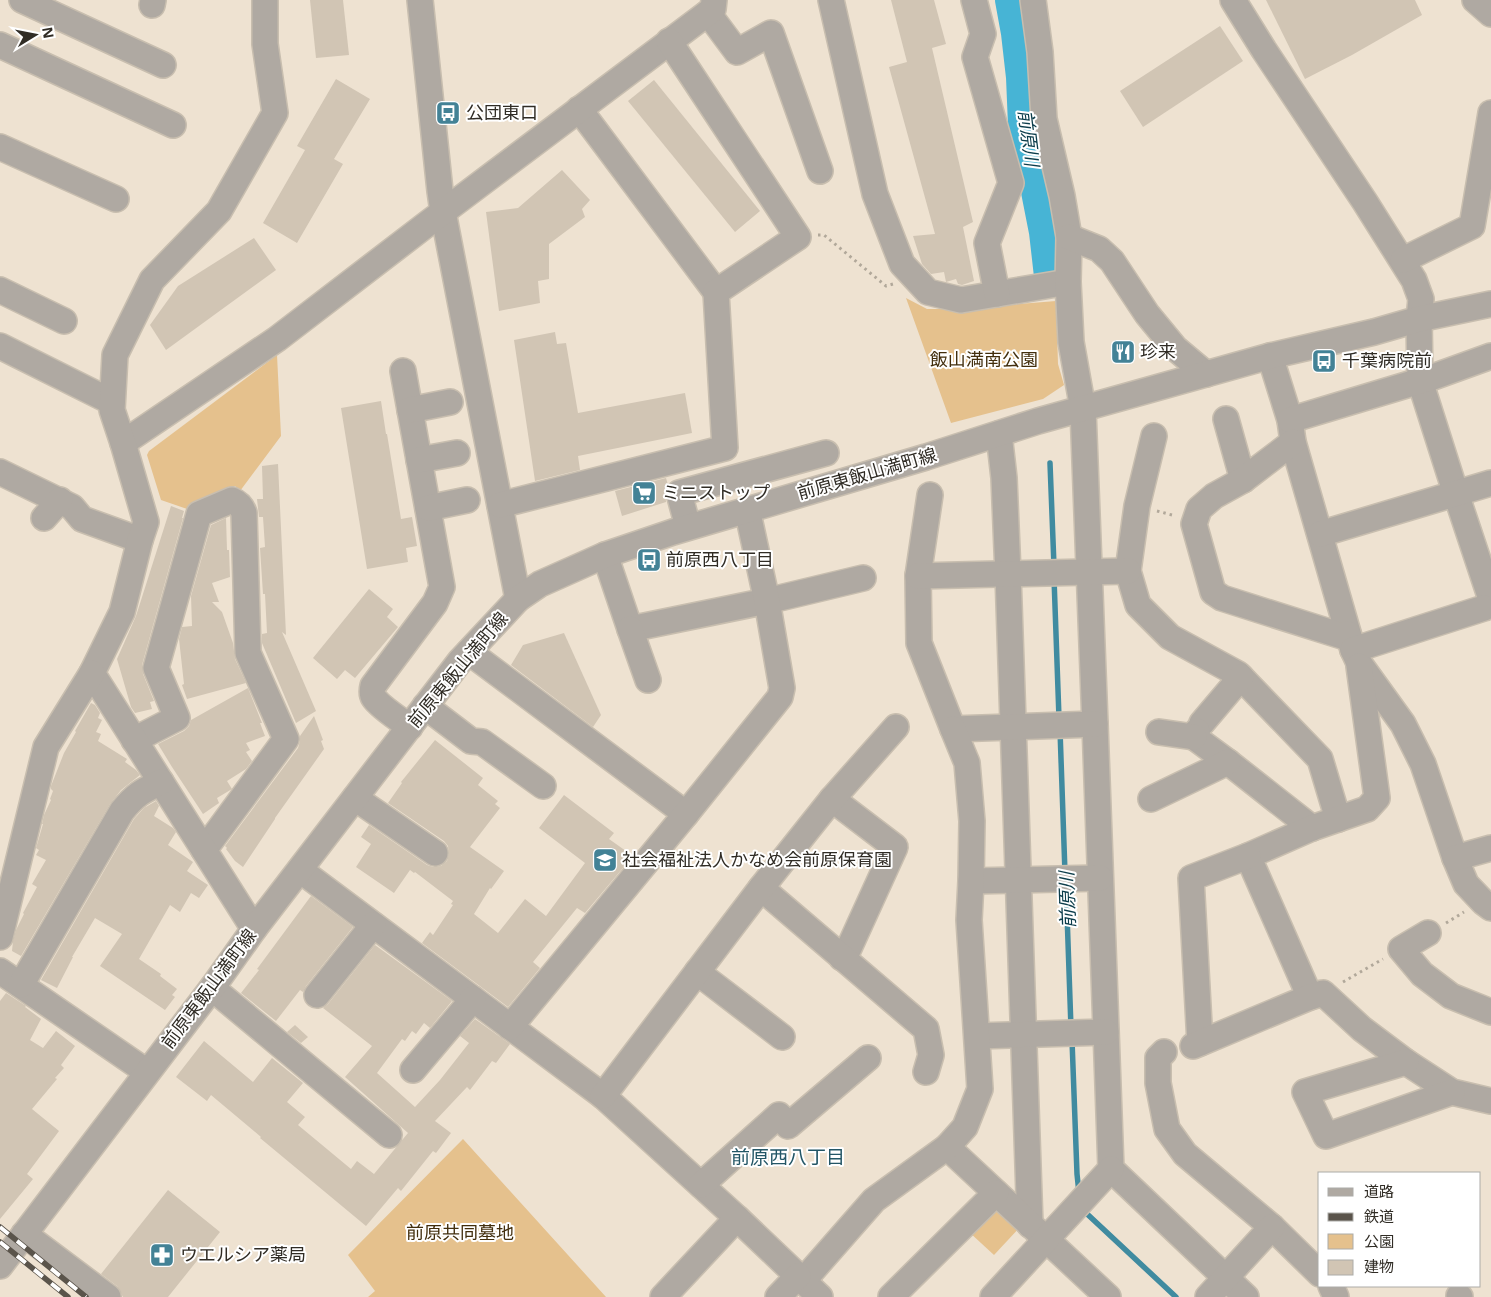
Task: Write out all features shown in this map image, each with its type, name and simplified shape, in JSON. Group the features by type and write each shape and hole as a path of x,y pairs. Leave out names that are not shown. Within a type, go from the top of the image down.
{"street":[{"path":"23,0 163,65"},
{"path":"0,937 9,858 46,747 92,672 122,612 146,522 112,410 115,355 152,280 219,211 275,113 265,44 265,0"},
{"path":"420,0 440,191 518,599"},
{"path":"831,0 875,194 902,264 928,292 961,300 1068,282"},
{"path":"974,0 983,34 975,57 1011,183 987,243 997,294"},
{"path":"1033,0 1040,52 1044,119 1062,196 1069,237 1068,282 1071,342 1082,409 1110,1169 1246,1297"},
{"path":"1233,0 1403,260 1414,280 1421,299 1419,319 1420,352 1427,379 1472,489 1491,557"},
{"path":"123,443 277,340 669,41 711,6 737,52 771,33 820,171"},
{"path":"669,41 798,237 716,292"},
{"path":"0,45 173,125"},
{"path":"500,505 725,448 716,292 579,109"},
{"path":"1472,226 1491,113"},
{"path":"0,147 116,200"},
{"path":"1403,260 1472,226 1491,210"},
{"path":"1069,237 1099,249 1112,261 1152,321 1175,348 1206,374"},
{"path":"0,290 64,321"},
{"name":"前原東飯山満町線","path":"0,1266 425,706 469,652 518,599 540,584 604,555 688,527 1082,409 1270,356 1374,332 1419,319 1491,304"},
{"path":"0,346 112,402"},
{"path":"1270,356 1353,649 1377,798 1367,810 1312,828 1191,878 1196,1044 1316,995"},
{"path":"1487,905 1466,884 1455,858 1423,764 1403,724 1353,649 1342,636 1222,598 1213,592 1194,524 1199,509 1214,496 1243,480 1291,431 1491,356"},
{"path":"403,371 442,587 435,603 372,686 372,692 374,699 410,727"},
{"path":"410,410 450,402"},
{"path":"1226,419 1243,480"},
{"path":"999,434 1004,478 1008,574 1024,1035 1038,1232"},
{"path":"1154,436 1137,506 1128,571 1138,605 1170,637 1238,674 1320,759 1338,819"},
{"path":"419,460 457,453"},
{"path":"688,527 679,493 826,453"},
{"path":"0,472 52,509 72,506 82,519 140,540"},
{"path":"1320,534 1472,489"},
{"path":"1353,649 1489,608 1472,489"},
{"path":"778,1297 807,1285 874,1200 947,1147 965,1127 980,1089 969,920 972,821 967,763 919,643 918,576 930,495"},
{"path":"134,740 177,718 156,668 199,514 232,500 237,502 242,507 244,513 248,653 286,738 204,850"},
{"path":"428,508 467,500"},
{"path":"510,1027 780,697 782,688 767,601 747,509"},
{"path":"604,555 648,680"},
{"path":"918,576 1128,571"},
{"path":"630,630 767,601 862,578"},
{"path":"469,652 686,814"},
{"path":"92,672 254,929"},
{"path":"1159,732 1198,730 1241,677"},
{"path":"425,706 471,741 482,742 543,786"},
{"path":"953,729 1095,724"},
{"path":"603,1096 760,888 832,799 896,727"},
{"path":"1198,730 1228,762 1312,828"},
{"path":"1151,800 1228,762"},
{"path":"21,985 122,811 133,798 161,782"},
{"path":"355,798 435,853"},
{"path":"832,799 896,847 849,948 842,958"},
{"path":"1455,858 1491,848"},
{"path":"1248,856 1316,995 1406,1062 1452,1092 1491,1101"},
{"path":"300,870 603,1096 738,1218 807,1285"},
{"path":"971,880 1100,878"},
{"path":"760,888 926,1030 931,1055 926,1072"},
{"path":"317,995 373,925"},
{"path":"1428,933 1401,949 1422,974 1451,996 1491,1012"},
{"path":"0,971 147,1072"},
{"path":"697,972 782,1037"},
{"path":"212,988 389,1135"},
{"path":"414,1070 473,999"},
{"path":"977,1036 1106,1032"},
{"path":"1164,1052 1158,1058 1158,1083 1166,1129 1185,1154 1272,1227 1318,1272"},
{"path":"701,1185 779,1115 788,1126 868,1058"},
{"path":"1406,1062 1305,1092 1326,1136 1452,1092"},
{"path":"947,1147 1108,1297"},
{"path":"993,1297 1038,1232 1110,1169"},
{"path":"891,1297 996,1193"},
{"path":"663,1297 738,1218"},
{"path":"1208,1297 1272,1227"},
{"path":"24,1234 108,1297"}],"path":[{"path":"824,235 886,286"},
{"path":"1137,506 1172,515 1178,526 1196,532"},
{"path":"1428,933 1487,905"},
{"path":"1316,995 1401,949"}],"green space":[{"name":"飯山満南公園","path":"906,298 927,309 960,309 1056,301 1058,364 1064,385 1043,399 951,423"},
{"path":"277,355 281,436 240,491 235,486 190,510 161,500 147,455 149,451"},
{"name":"前原共同墓地","path":"463,1139 606,1297 368,1297 375,1291 348,1255"},
{"path":"1004,1210 1020,1227 994,1255 969,1232 990,1212"}],"building":[{"path":"310,0 343,0 349,55 316,58"},
{"path":"891,0 934,0 946,44 932,48 973,222 963,227 974,281 962,285 958,284 956,279 946,282 944,272 931,274 922,264 913,236 935,234 889,67 907,62"},
{"path":"1266,0 1415,0 1422,15 1305,79"},
{"path":"1220,26 1243,61 1143,127 1120,91"},
{"path":"336,79 370,99 334,159 343,164 297,243 263,223 305,150 297,146"},
{"path":"654,80 760,211 735,232 628,101"},
{"path":"562,170 590,200 582,209 585,217 549,244 549,279 538,281 540,303 499,311 486,212 518,208"},
{"path":"254,238 276,270 166,350 150,325 178,286"},
{"path":"555,332 557,344 566,343 578,413 685,393 692,433 578,456 580,470 535,481 514,340"},
{"path":"381,401 401,519 412,517 417,546 406,548 408,562 367,569 341,408"},
{"path":"278,464 286,635 282,632 316,711 296,723 262,643 262,634 267,633 260,548 265,547 263,517 259,517 257,499 263,499 262,466"},
{"path":"666,478 668,485 665,490 666,502 622,516 615,491"},
{"path":"171,506 184,511 183,518 142,665 143,674 154,701 150,702 152,709 135,713 131,707 117,659 136,616"},
{"path":"226,518 230,577 212,583 219,602 212,602 222,612 233,643 235,659 246,683 187,699 182,685 184,684 179,639 182,627 192,626 191,596 211,525"},
{"path":"369,589 393,609 387,617 398,627 355,678 345,670 337,679 313,658"},
{"path":"564,633 601,715 593,727 511,665 523,645"},
{"path":"248,688 262,723 260,723 265,736 246,743 250,750 246,752 252,761 246,769 227,781 232,789 217,798 219,803 203,814 158,744 184,731 189,726 191,720"},
{"path":"91,703 95,705 100,713 98,718 102,720 96,732 101,734 98,741 127,759 125,762 140,775 121,790 110,804 21,956 12,951 13,941 23,913 37,887 32,884 46,860 36,855 39,850 36,848 44,815 51,800 53,791 51,786 64,753"},
{"path":"314,716 323,740 321,741 324,749 243,867 235,861 225,846 298,748 300,736"},
{"path":"435,740 483,778 478,785 498,801 495,804 500,808 470,847 504,871 490,888 474,914 498,933 525,899 546,916 585,863 539,828 564,795 614,833 609,839 633,856 585,913 577,908 533,962 540,968 508,1007 422,943 430,932 433,935 453,905 451,904 453,901 410,870 394,893 356,867 371,844 361,837 369,825 427,865 433,867 441,866 447,861 449,854 448,846 444,841 388,803 401,782"},
{"path":"156,801 159,806 154,816 176,832 168,845 193,862 187,871 208,885 199,898 191,893 180,912 170,905 139,959 161,974 160,976 177,989 172,995 175,997 165,1010 100,966 122,934 95,918 72,957 57,988 41,980 134,819 144,808"},
{"path":"311,896 353,927 303,992 300,990 276,1021 241,993"},
{"path":"375,945 452,1001 430,1028 424,1023 416,1034 412,1031 405,1041 402,1039 377,1073 415,1107 440,1080 469,1043 460,1036 475,1019 510,1044 496,1063 492,1061 470,1090 467,1087 435,1121 451,1133 436,1153 433,1151 401,1191 398,1188 366,1226 211,1095 207,1101 176,1077 204,1041 253,1082 272,1058 303,1083 287,1102 305,1117 298,1125 351,1169 357,1161 374,1174 408,1133 345,1077 372,1046 323,1008"},
{"path":"6,993 41,1019 30,1040 43,1048 56,1031 75,1046 61,1065 64,1068 55,1078 57,1079 32,1109 59,1131 27,1174 33,1179 0,1219 0,1001"},
{"path":"295,1025 308,1037 301,1043 287,1032"},
{"path":"168,1190 220,1232 168,1297 123,1297 117,1286 101,1274"}],"waterway":[{"name":"前原川","path":"1012,0 1023,77 1025,125 1046,232 1051,276"},
{"name":"前原川","path":"1050,463 1054,566"},
{"name":"前原川","path":"1054,578 1059,718"},
{"name":"前原川","path":"1060,730 1065,873"},
{"name":"前原川","path":"1066,885 1071,1028"},
{"name":"前原川","path":"1072,1040 1079,1193"},
{"name":"前原川","path":"1084,1209 1176,1297"}],"railway":[{"path":"0,1227 86,1297"},
{"path":"0,1242 68,1297"}],"place":[{"name":"公団東口","path":"448,113"},
{"name":"珍来","path":"1123,352"},
{"name":"千葉病院前","path":"1324,361"},
{"name":"ミニストップ","path":"644,493"},
{"name":"前原西八丁目","path":"649,560"},
{"name":"社会福祉法人かなめ会前原保育園","path":"605,860"},
{"name":"ウエルシア薬局","path":"162,1255"}],"district":[{"name":"前原西八丁目","path":"788,1157"}]}
